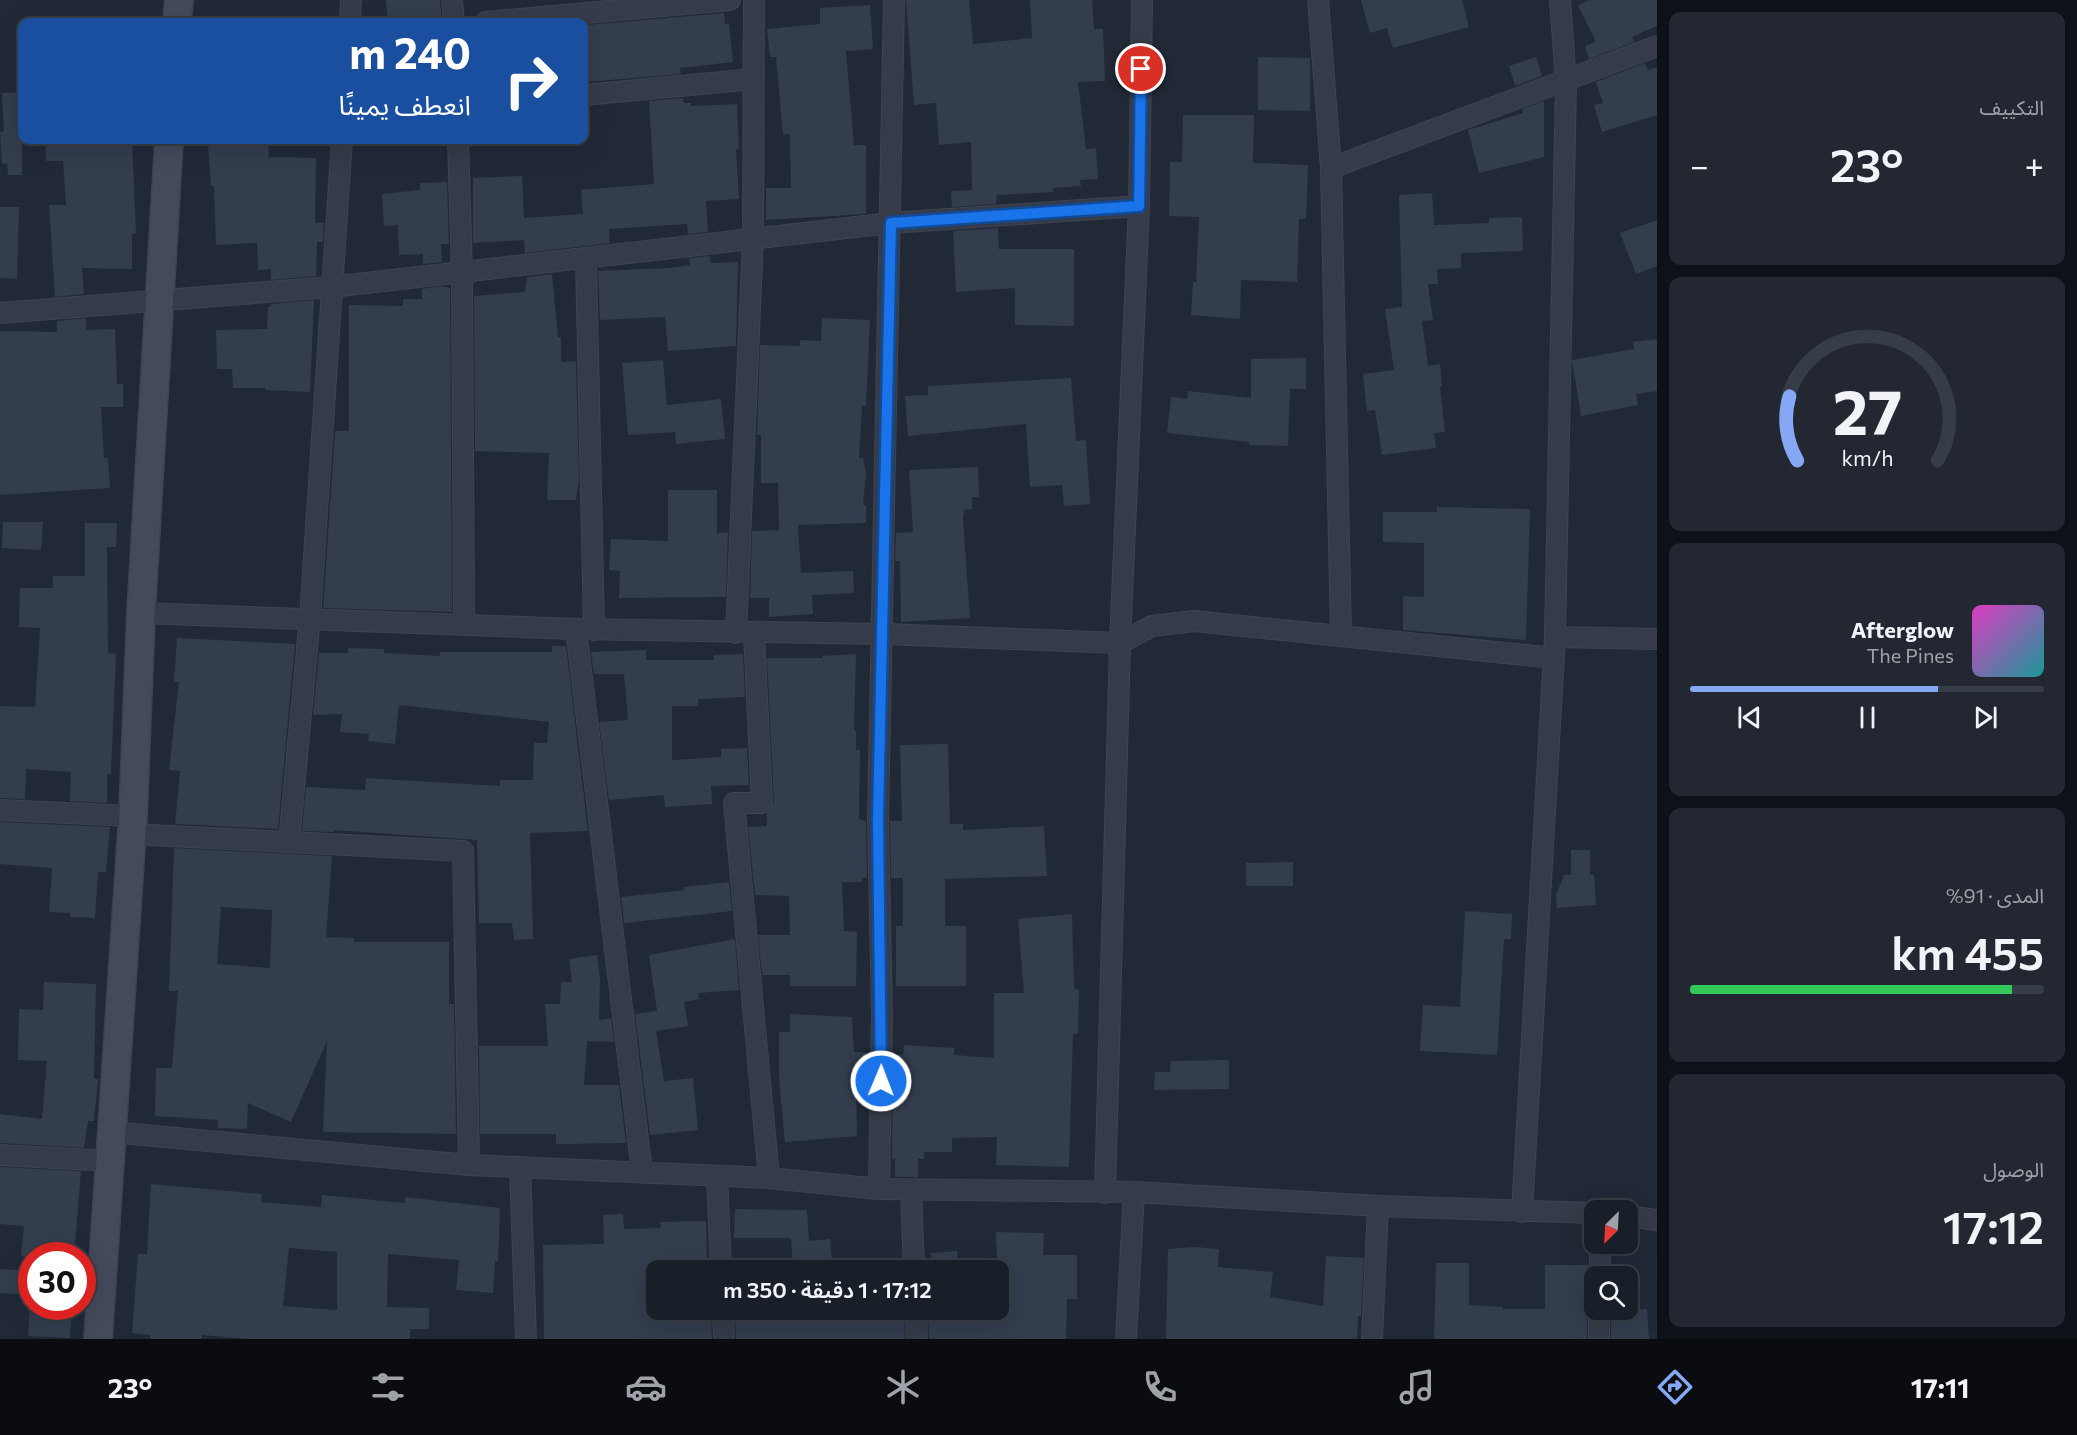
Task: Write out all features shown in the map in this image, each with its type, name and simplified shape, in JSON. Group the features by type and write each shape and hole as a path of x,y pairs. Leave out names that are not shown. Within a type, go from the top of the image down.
{"street":[{"path":"177,18 178,0"},
{"path":"350,18 351,0"},
{"path":"452,0 454,18"},
{"path":"504,18 546,9 730,0"},
{"path":"754,0 753,239 745,633 762,803 734,803 769,1178"},
{"path":"879,1189 882,1016 878,819 894,0"},
{"path":"1105,1193 1120,643 1139,206 1142,0"},
{"path":"1318,0 1331,168 1341,636"},
{"path":"1522,1212 1555,637 1566,82 1560,0"},
{"path":"1331,168 1566,82 1657,46"},
{"path":"588,95 754,79"},
{"path":"98,1339 132,825 141,613 169,144"},
{"path":"289,842 310,617 342,144"},
{"path":"458,144 462,274 465,624"},
{"path":"0,313 158,303 462,274 891,223 1139,206"},
{"path":"586,260 585,630 642,1172"},
{"path":"141,613 310,617 585,630 883,634 1120,643 1152,626 1194,621 1554,658"},
{"path":"1555,637 1657,639"},
{"path":"0,810 289,842 463,851 469,1165"},
{"path":"111,1132 469,1165 769,1178 879,1189 1134,1192 1378,1206 1584,1213"},
{"path":"0,1155 110,1161"},
{"path":"520,1167 526,1339"},
{"path":"717,1177 721,1260"},
{"path":"911,1190 914,1260"},
{"path":"1126,1339 1134,1192"},
{"path":"1372,1339 1378,1206"},
{"path":"1638,1217 1657,1220"},
{"path":"723,1320 724,1339"},
{"path":"916,1320 917,1339"},
{"path":"1599,1320 1599,1339"}],"building":[{"path":"386,0 440,0 442,18 388,18"},
{"path":"906,0 969,0 973,44 1032,38 1030,0 1092,0 1094,29 1103,29 1105,81 1078,82 1086,149 1096,148 1098,179 1080,180 1081,186 1053,188 1053,192 997,195 996,204 952,207 951,191 972,190 971,142 939,145 936,103 914,105"},
{"path":"1361,0 1462,0 1469,27 1393,48 1387,28 1370,33"},
{"path":"1589,0 1657,0 1657,26 1632,37 1634,42 1589,59 1585,46 1596,42 1578,6"},
{"path":"870,5 873,49 846,51 854,145 866,145 866,214 766,220 766,188 791,188 790,134 783,135 776,57 770,57 767,29 820,24 820,8"},
{"path":"724,13 725,24 729,23 733,62 680,68 681,74 588,82 588,25"},
{"path":"1258,57 1310,58 1310,111 1258,110"},
{"path":"1536,57 1542,76 1515,86 1509,66"},
{"path":"1645,63 1648,70 1657,67 1657,115 1602,132 1594,105 1603,103 1596,82"},
{"path":"18,92 18,144 22,144 22,175 8,175 7,163 2,164 0,132 4,131 2,93"},
{"path":"683,98 684,103 691,103 691,106 737,104 739,149 736,149 739,199 706,201 708,232 688,234 687,224 609,229 610,243 525,253 524,240 473,243 473,178 522,176 524,218 583,214 581,190 654,184 649,101"},
{"path":"1544,101 1544,157 1479,173 1468,130 1523,113 1522,109"},
{"path":"1183,115 1254,115 1253,163 1308,165 1306,219 1299,219 1297,282 1241,280 1240,319 1191,315 1193,282 1196,282 1199,217 1169,216 1170,162 1182,162"},
{"path":"45,144 132,144 136,233 132,234 132,269 82,268 84,294 55,297 49,205 66,205 63,161 46,161"},
{"path":"268,144 269,157 316,158 315,223 324,223 323,242 317,242 316,276 271,280 271,269 258,270 257,243 216,245 214,186 211,186 208,145"},
{"path":"447,182 449,244 441,244 442,262 423,264 423,254 399,255 398,225 384,226 382,194 420,190 420,183"},
{"path":"1432,193 1434,225 1489,223 1489,218 1522,217 1523,251 1461,253 1461,268 1437,269 1438,284 1428,284 1433,320 1422,321 1428,366 1440,364 1445,432 1434,433 1436,448 1382,455 1375,410 1367,411 1363,374 1394,370 1385,309 1402,307 1399,195"},
{"path":"0,207 19,207 17,279 0,278"},
{"path":"1657,220 1657,266 1636,274 1620,233"},
{"path":"998,228 999,249 1074,249 1074,326 1015,325 1015,288 956,292 953,231"},
{"path":"710,256 711,263 738,262 736,346 668,351 665,317 600,320 598,271 668,268 690,265 689,258"},
{"path":"552,274 558,337 561,337 561,362 576,361 579,479 576,500 547,500 549,453 475,451 474,296 525,292 527,277"},
{"path":"442,286 450,288 452,612 323,608 335,431 349,431 349,305 403,306 403,299 422,299 422,289"},
{"path":"314,300 310,392 233,388 232,369 217,369 216,330 267,329 268,307 271,307 271,304"},
{"path":"86,318 86,330 115,329 117,384 123,384 123,407 101,407 104,458 108,458 110,488 0,495 0,331 57,332 57,321"},
{"path":"822,318 870,320 866,406 862,406 859,458 863,458 866,473 863,505 866,505 866,523 798,525 801,573 853,571 854,593 812,595 813,614 769,617 769,598 750,598 752,531 779,530 778,483 761,483 761,435 757,435 760,345 800,346 800,340 821,341"},
{"path":"1657,339 1657,391 1636,394 1638,405 1581,416 1572,360 1634,349 1633,342"},
{"path":"1306,358 1306,389 1290,389 1288,446 1249,445 1249,442 1167,433 1171,397 1187,399 1188,391 1251,398 1251,359"},
{"path":"663,360 667,405 721,399 725,439 676,444 675,432 628,435 622,363"},
{"path":"1071,378 1076,441 1086,440 1090,504 1064,506 1062,485 1030,487 1026,424 908,436 905,396 928,395 928,386"},
{"path":"978,467 979,497 972,497 972,509 964,510 963,519 970,618 901,622 900,561 895,561 896,533 913,532 909,470"},
{"path":"668,490 717,490 717,533 728,532 726,597 619,598 620,571 609,570 611,539 668,541"},
{"path":"1437,507 1530,509 1526,640 1403,630 1403,596 1424,597 1424,543 1383,542 1383,512 1437,512"},
{"path":"3,522 43,522 41,550 2,548"},
{"path":"85,523 117,523 116,547 107,547 108,653 116,654 111,774 107,774 107,803 70,801 71,772 26,769 25,799 0,798 0,706 35,707 40,628 19,627 20,588 53,588 53,576 85,576"},
{"path":"177,638 295,644 278,829 175,824 180,771 169,770 179,682 174,682"},
{"path":"552,646 566,646 588,831 530,833 533,939 514,940 512,923 479,923 477,840 334,830 334,832 302,831 306,787 365,790 366,778 500,786 500,780 533,780 534,743 547,743 549,722 399,705 395,744 368,741 369,734 340,732 342,714 313,715 319,653 348,653 348,648 384,649 384,653 440,656 440,652 552,652"},
{"path":"646,650 646,660 714,660 714,655 743,654 745,697 698,699 698,706 672,706 672,760 721,757 721,749 747,748 749,785 711,786 712,804 665,807 664,795 609,800 599,722 628,720 624,674 594,674 591,652"},
{"path":"856,654 854,731 856,731 856,750 860,750 859,819 866,821 867,878 862,878 862,882 842,882 844,931 857,932 856,986 790,986 790,975 762,975 758,935 790,935 789,896 755,895 748,827 767,826 767,814 774,803 767,658 823,658 823,656"},
{"path":"948,744 950,824 963,824 963,830 1044,826 1047,876 945,879 945,926 966,926 966,986 896,986 896,926 903,926 903,878 891,878 890,821 902,821 900,745"},
{"path":"0,822 110,827 106,872 98,872 95,918 70,917 70,913 49,912 52,868 0,864"},
{"path":"174,848 332,856 326,937 354,938 354,942 449,942 449,1004 454,1004 456,1134 323,1132 327,1041 291,1122 248,1103 247,1129 218,1128 218,1120 155,1116 156,1068 172,1068 178,991 169,991","holes":["221,907 272,910 270,968 217,964"]},
{"path":"1571,850 1590,850 1590,875 1594,875 1596,905 1557,908 1556,895 1564,875 1571,875"},
{"path":"1293,862 1293,886 1246,886 1246,863"},
{"path":"729,882 732,911 624,923 621,897 685,890 684,887"},
{"path":"1465,911 1512,914 1511,939 1504,939 1497,1055 1420,1051 1423,1005 1460,1007"},
{"path":"1072,914 1074,989 1079,990 1078,1034 1073,1034 1069,1167 996,1165 997,1137 952,1138 952,1152 924,1152 924,1159 918,1159 918,1177 895,1177 895,1159 892,1159 893,1054 903,1055 904,1045 954,1048 954,1055 994,1058 994,993 1024,993 1018,919"},
{"path":"735,939 739,990 698,993 700,999 684,1002 688,1026 656,1031 664,1081 693,1078 698,1130 650,1135 635,1014 657,1011 649,955"},
{"path":"597,955 600,979 599,1020 611,1018 614,1042 587,1041 584,1085 619,1085 626,1143 556,1144 556,1134 480,1134 479,1046 548,1046 545,1004 560,1004 561,982 572,982 569,959"},
{"path":"44,982 96,984 94,1079 98,1079 94,1121 88,1121 84,1148 0,1143 0,1114 42,1119 47,1061 18,1060 19,1009 43,1010"},
{"path":"790,1014 852,1017 854,1052 869,1053 869,1087 856,1087 857,1136 785,1142 779,1078 779,1032 790,1032"},
{"path":"1229,1060 1229,1089 1154,1090 1155,1072 1170,1072 1171,1061"},
{"path":"0,1167 81,1171 75,1242 22,1242 24,1226 0,1224"},
{"path":"151,1184 262,1194 261,1202 321,1207 322,1195 405,1203 405,1197 500,1208 498,1261 495,1261 493,1293 456,1290 459,1260 388,1254 387,1307 429,1308 429,1329 410,1329 410,1339 248,1339 202,1335 202,1339 150,1339 150,1335 132,1333 138,1254 147,1254","holes":["289,1248 337,1252 337,1310 283,1306"]},
{"path":"735,1209 807,1210 809,1241 830,1239 832,1260 792,1260 791,1238 734,1238"},
{"path":"623,1214 624,1229 661,1228 660,1222 706,1221 707,1260 646,1260 646,1320 711,1320 712,1339 544,1339 543,1245 604,1244 603,1215"},
{"path":"996,1232 1044,1233 1043,1255 1077,1255 1077,1299 1067,1299 1066,1339 929,1339 928,1320 1009,1320 1009,1260 997,1260"},
{"path":"1195,1247 1219,1249 1218,1267 1273,1272 1270,1297 1323,1306 1326,1256 1364,1258 1361,1316 1358,1316 1357,1339 1166,1339 1168,1249"},
{"path":"957,1251 957,1260 931,1260 931,1253"},
{"path":"1436,1263 1469,1263 1469,1305 1503,1307 1503,1309 1545,1309 1545,1265 1588,1265 1584,1266 1584,1320 1587,1320 1587,1339 1434,1339"},
{"path":"0,1269 18,1270 18,1294 0,1293"},
{"path":"1638,1309 1647,1309 1649,1339 1611,1339 1611,1320 1638,1320"},
{"path":"29,1320 71,1320 70,1338 28,1336"},
{"path":"735,1320 904,1320 905,1339 736,1339"}],"route":[{"path":"881,1081 878,819 891,223 1139,206 1141,69"}]}
